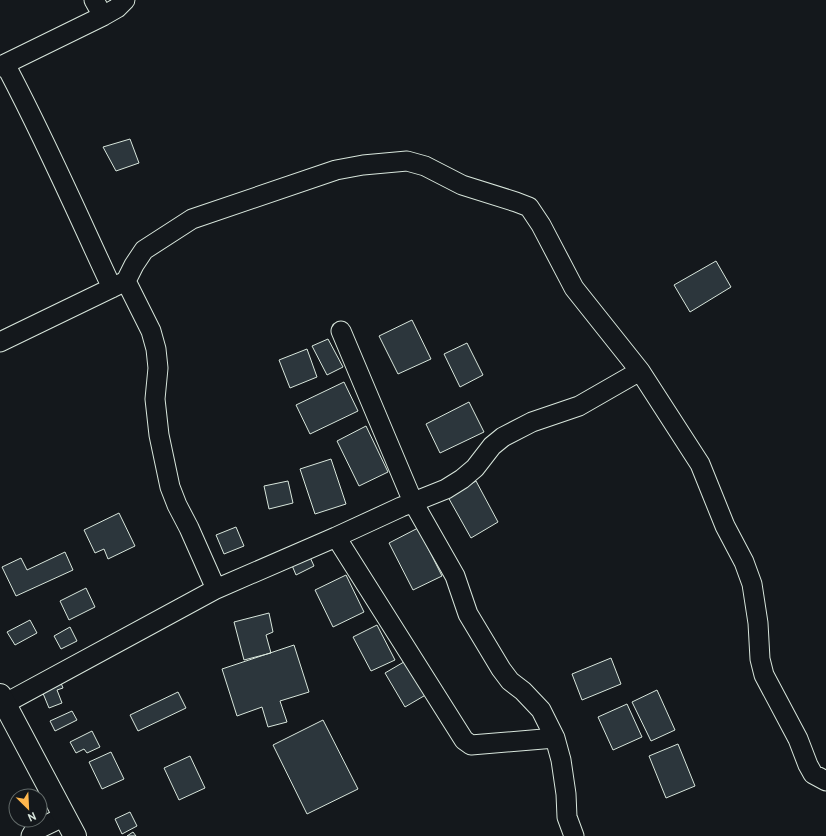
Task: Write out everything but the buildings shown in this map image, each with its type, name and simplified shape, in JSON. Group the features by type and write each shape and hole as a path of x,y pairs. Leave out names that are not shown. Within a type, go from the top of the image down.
{"main road":[{"path":"2,699 75,836"}],"street":[{"path":"125,0 117,8 99,8 2,65 68,192 119,285 151,331 156,349 158,368 155,399 159,435 170,487 216,589"},
{"path":"0,342 119,285 144,250 192,219 336,170 382,162 407,161 426,166 462,185 529,207 541,225 574,288 640,371 700,464 725,526 744,562 752,584 758,623 760,659 764,675 798,739 813,774 826,781"},
{"path":"341,331 413,502 455,576 468,614 501,669 510,681 523,691 541,710 555,738 562,760 567,817 574,836"},
{"path":"2,699 216,589 336,537 384,514 446,489 462,479 475,468 492,446 503,437 532,422 579,406 640,371"},
{"path":"336,537 464,740 471,745 555,738"},
{"path":"31,836 34,831 65,816"}]}
